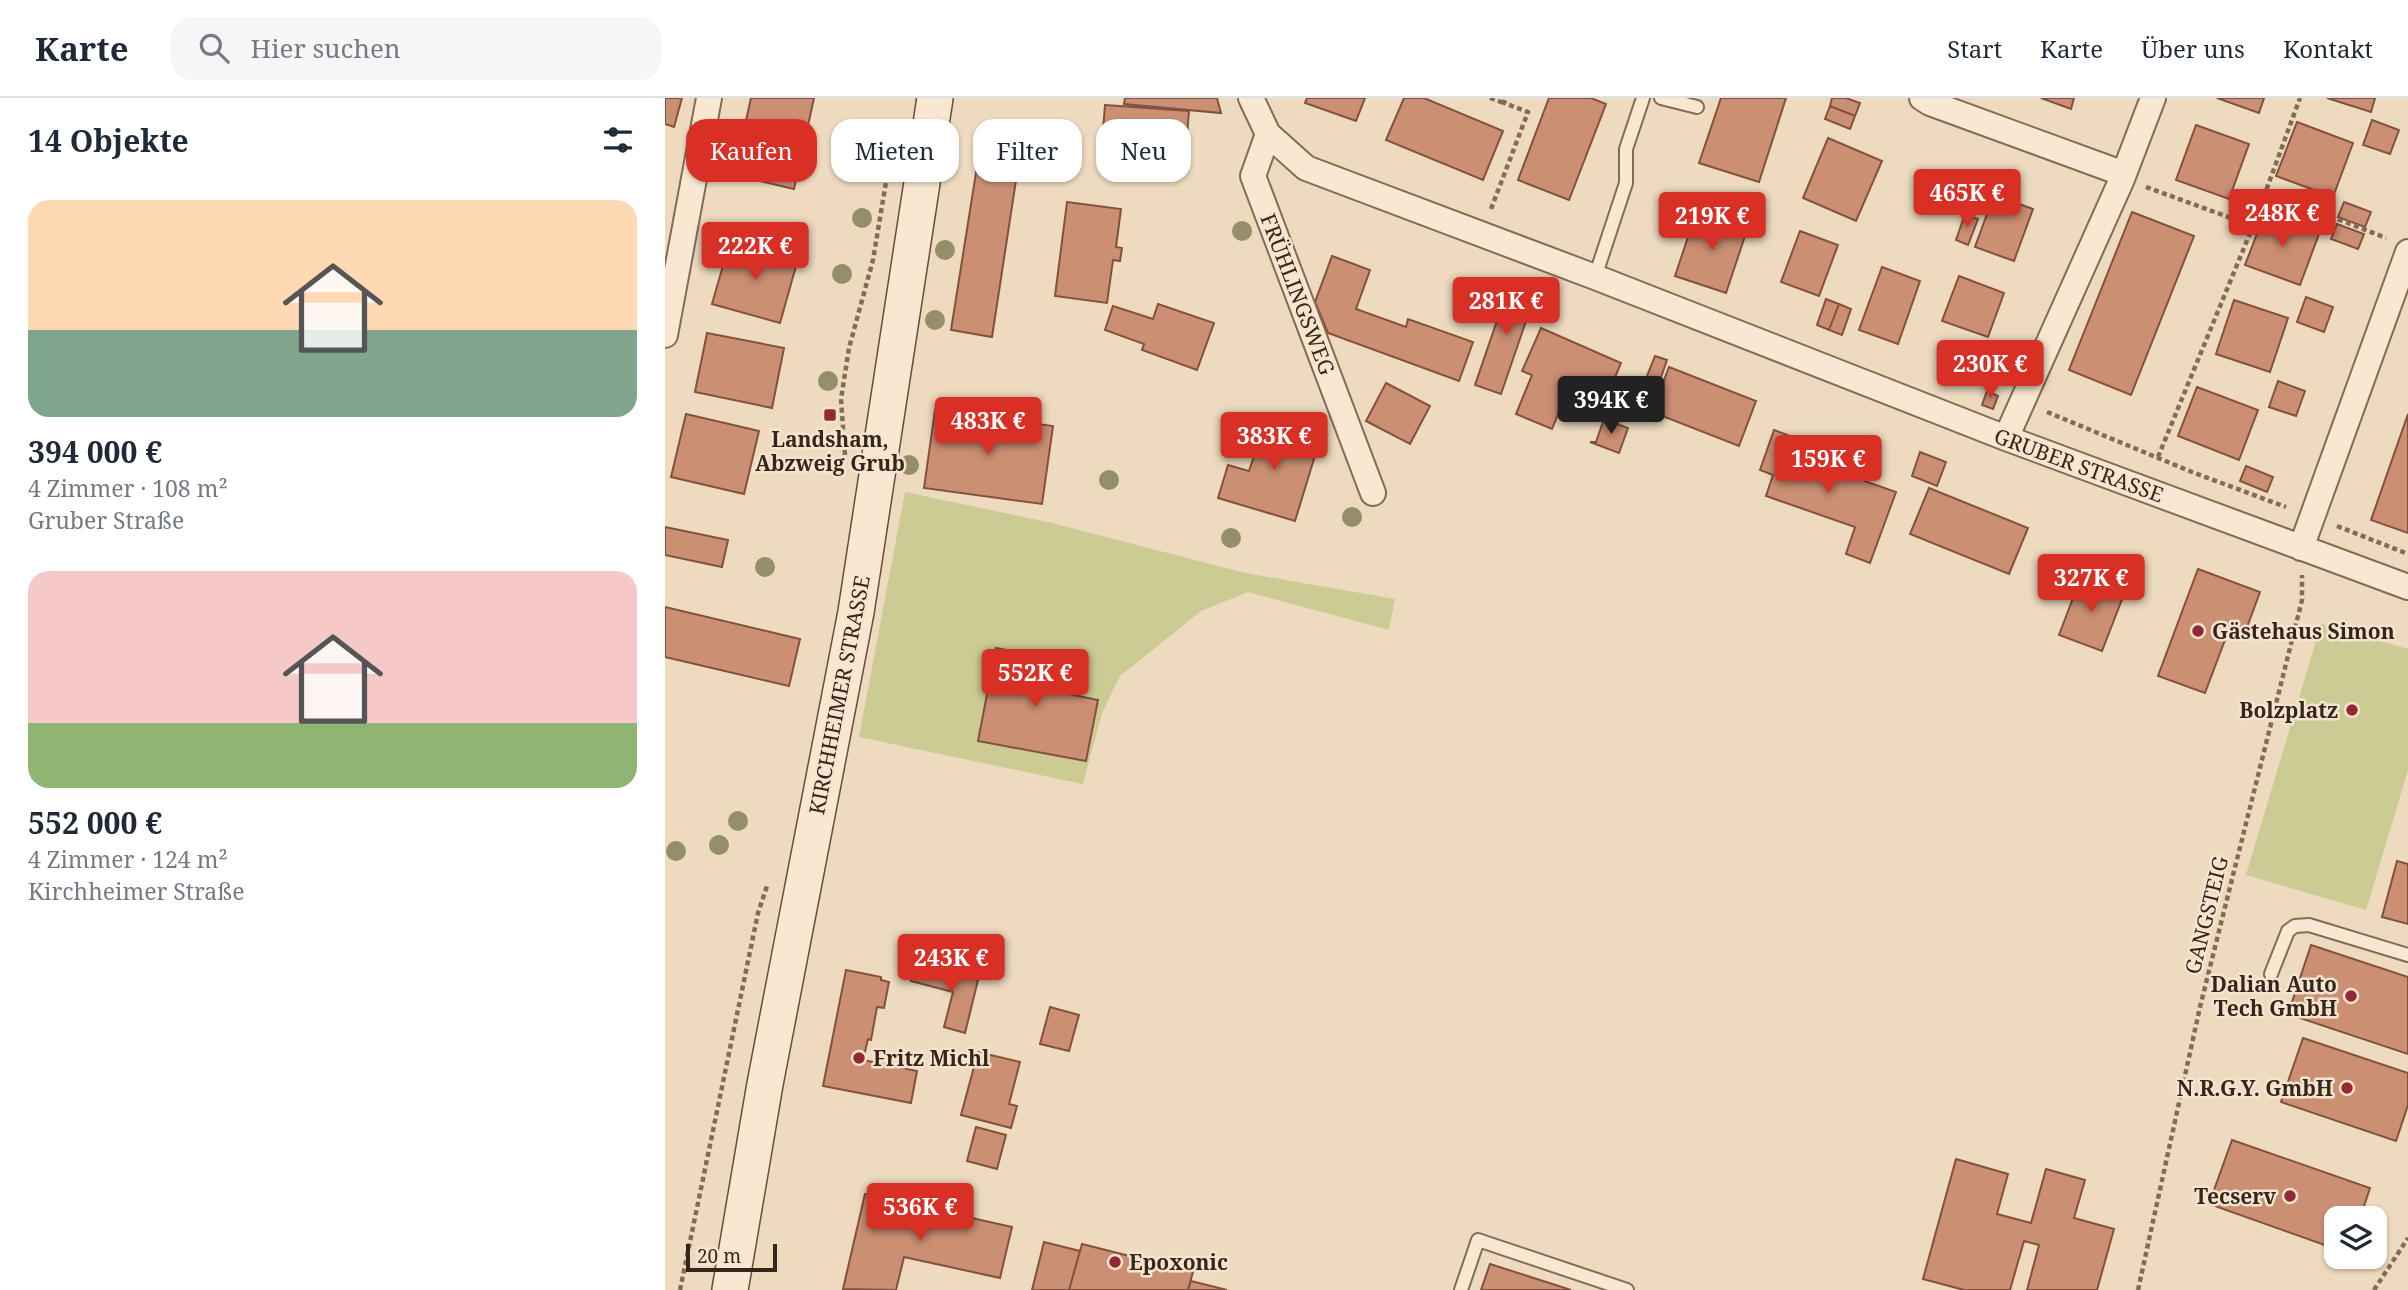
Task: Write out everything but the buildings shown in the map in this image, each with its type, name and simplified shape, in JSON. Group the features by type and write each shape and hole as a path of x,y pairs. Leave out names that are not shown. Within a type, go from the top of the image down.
{"main road":[{"name":"KIRCHHEIMER STRASSE","path":"730,1290 765,1084 856,612 935,98"}],"street":[{"path":"665,335 709,98"},
{"name":"GRUBER STRASSE","path":"1251,98 1268,134 1306,168 1595,277 2006,439 2408,587"},
{"path":"1922,98 2123,176"},
{"path":"2006,439 2123,176 2153,98"},
{"name":"FRÜHLINGSWEG","path":"1268,134 1253,176 1373,493"},
{"path":"2301,548 2402,247"}],"lane":[{"path":"1595,277 1626,183 1626,149 1643,98"},
{"path":"1661,98 1697,107"},
{"path":"2271,974 2288,931 2295,926 2309,925 2408,955"},
{"path":"1461,1290 1478,1240 1627,1290"}],"path":[{"path":"1482,234 1528,112 1505,101 1490,98"},
{"path":"2158,457 2267,191 2300,98"},
{"path":"2123,176 2253,226"},
{"path":"846,468 841,399 849,348 873,260 886,182"},
{"path":"2267,191 2402,247"},
{"path":"2022,401 2192,472 2408,554"},
{"name":"GANGSTEIG","path":"2138,1290 2200,1006 2302,600 2301,548"},
{"path":"680,1290 755,926 767,886"},
{"path":"2374,1290 2408,1238"}],"green space":[{"path":"905,492 1052,523 1245,573 1395,599 1389,630 1248,592 1201,611 1120,676 1102,713 1083,784 859,737"},
{"name":"Bolzplatz","path":"2321,624 2408,649 2408,770 2366,910 2246,875"}],"place":[{"name":"Landsham, Abzweig Grub","path":"830,415"},
{"name":"Gästehaus Simon","path":"2198,631"},
{"name":"Bolzplatz","path":"2352,710"},
{"name":"Dalian Auto Tech GmbH","path":"2351,996"},
{"name":"Fritz Michl","path":"859,1058"},
{"name":"N.R.G.Y. GmbH","path":"2347,1088"},
{"name":"Tecserv","path":"2290,1196"},
{"name":"Epoxonic","path":"1115,1262"}]}
